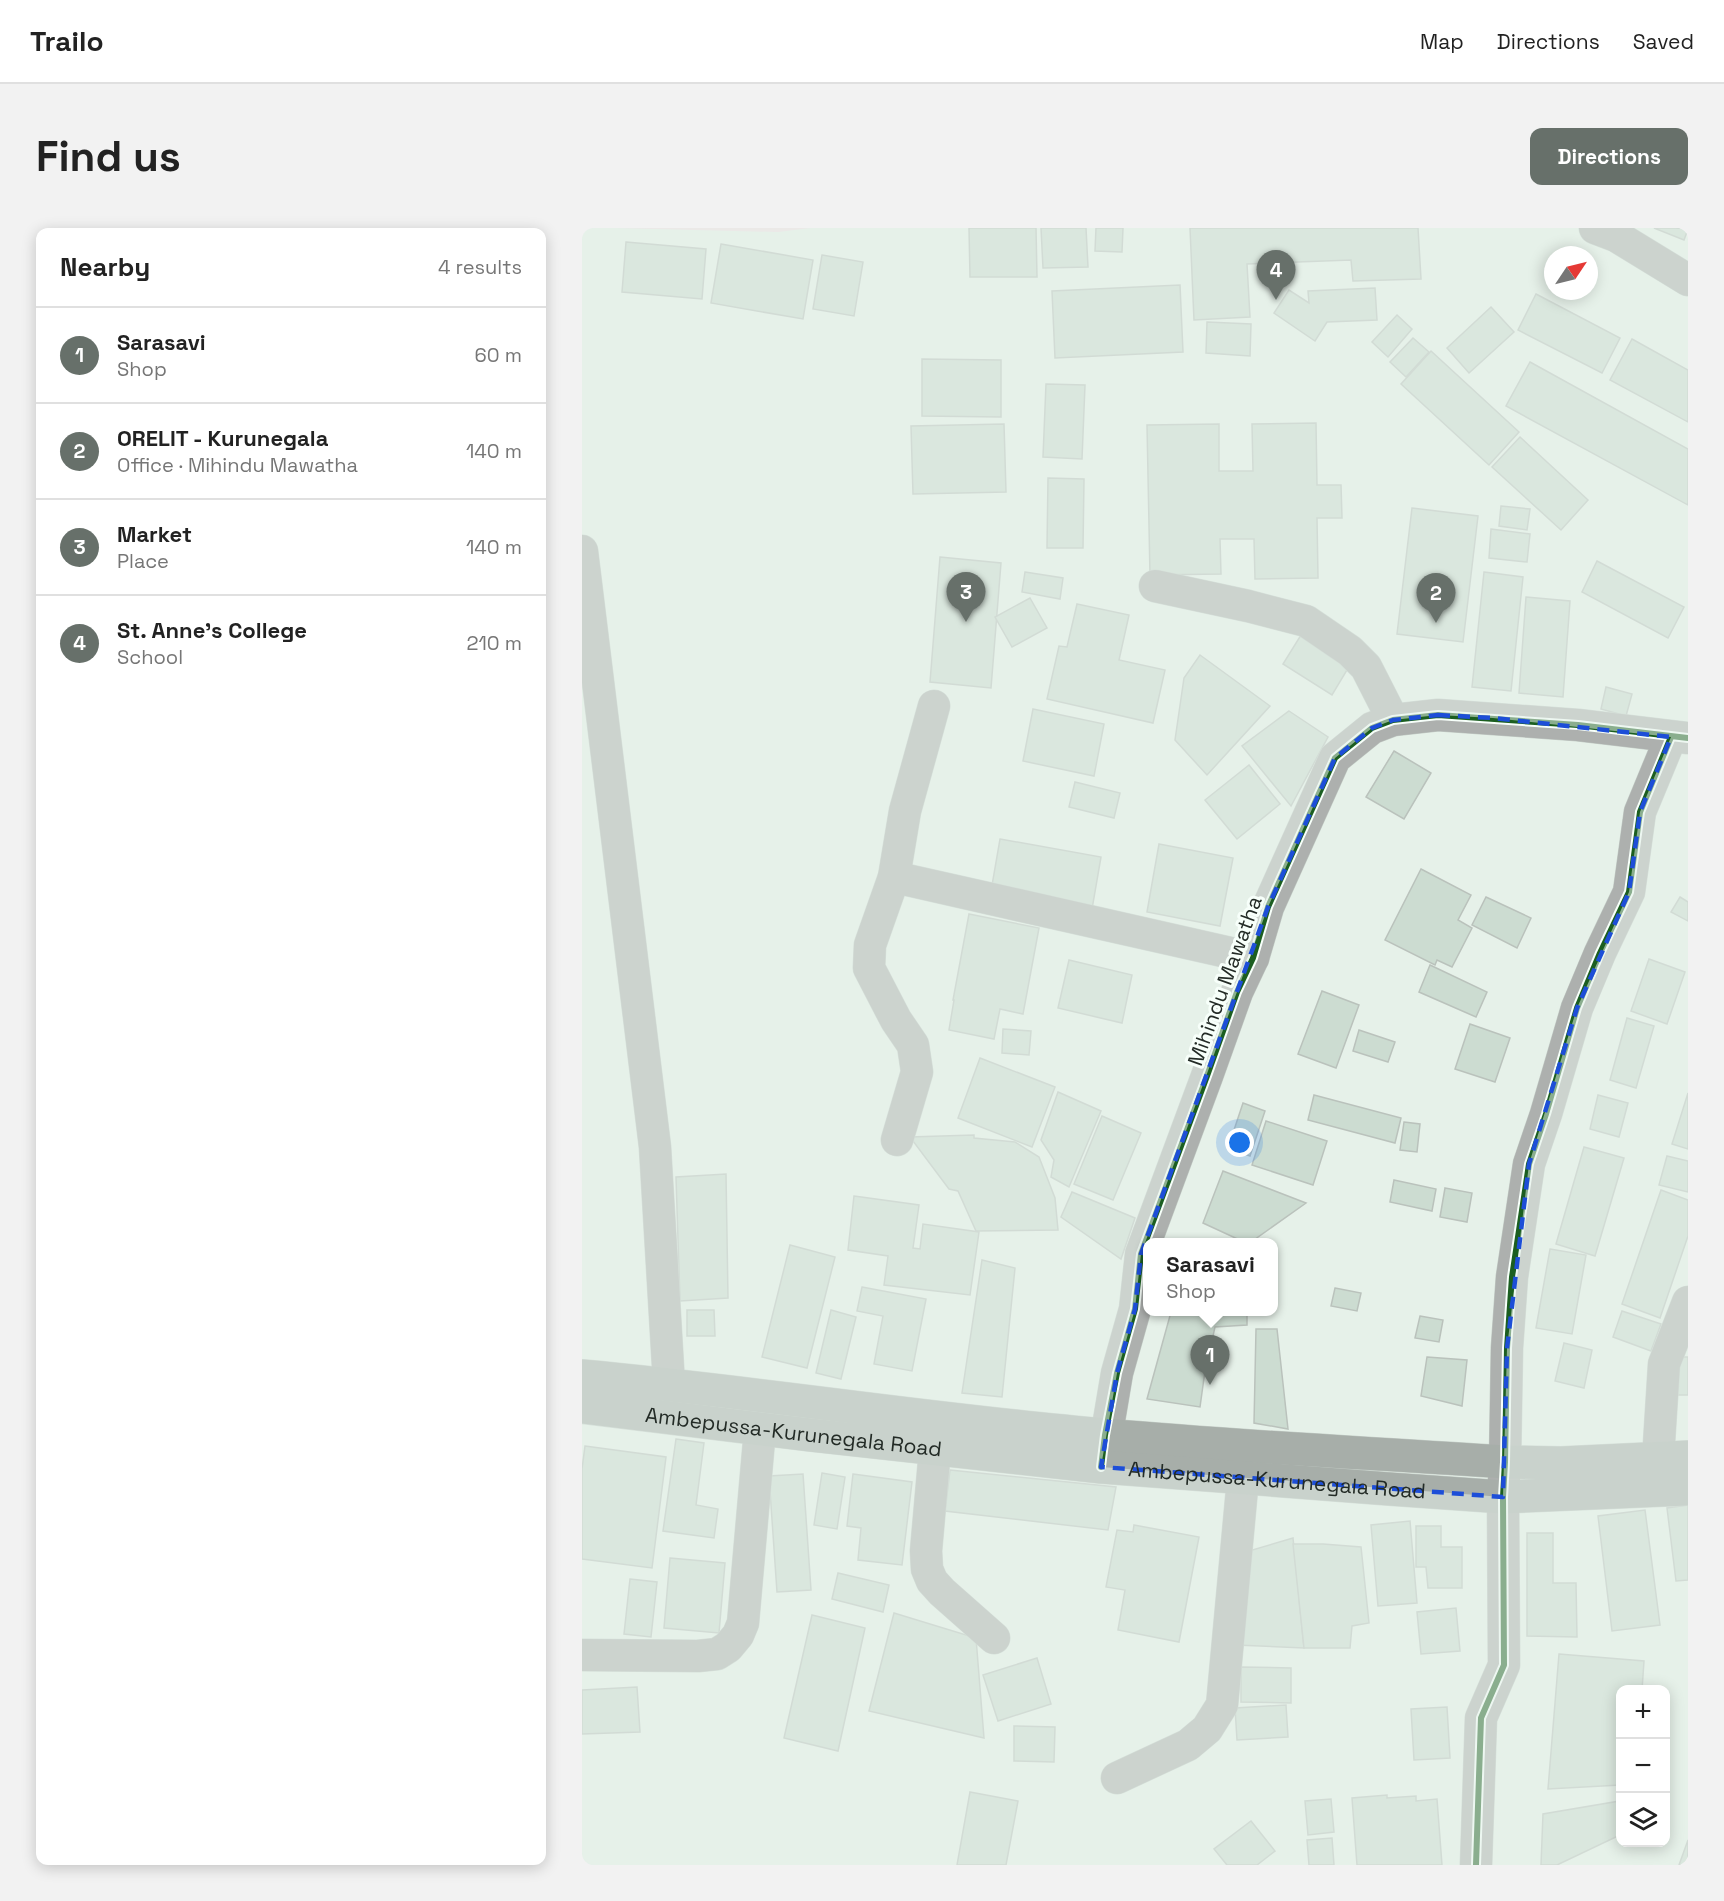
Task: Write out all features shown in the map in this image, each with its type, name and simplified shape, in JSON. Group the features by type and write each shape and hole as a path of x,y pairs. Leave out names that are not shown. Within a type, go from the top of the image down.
{"highway":[{"name":"Ambepussa-Kurunegala Road","path":"582,1376 669,1384 1105,1435 1505,1462 1560,1463 1673,1458"},
{"name":"Ambepussa-Kurunegala Road","path":"582,1407 1101,1467 1244,1478 1503,1497 1688,1489"}],"street":[{"path":"1595,228 1616,236 1688,280"},
{"path":"582,551 655,1147 669,1384"},
{"path":"1155,586 1306,621 1350,651 1366,667 1393,720"},
{"path":"897,1140 917,1072 912,1046 869,968 870,945 894,877 905,811 934,706"},
{"name":"Mihindu Mawatha","path":"1147,1238 1237,992 1253,958 1268,907 1335,758 1372,728 1393,720 1438,715 1578,725 1680,737"},
{"path":"1476,1865 1481,1718 1504,1665 1503,1497 1506,1348 1512,1277 1529,1164 1577,1008 1629,892 1640,812 1680,737"},
{"path":"894,877 1253,958"},
{"name":"Mihindu Mawatha","path":"1101,1467 1117,1373 1135,1309 1143,1249"},
{"path":"1673,1458 1664,1364 1688,1302"},
{"path":"582,1655 698,1656 717,1654 728,1647 738,1635 743,1623 760,1429"},
{"path":"935,1449 926,1551 927,1569 932,1581 942,1592 994,1638"},
{"path":"1118,1778 1188,1746 1207,1729 1222,1705 1244,1478"}],"highlighted area":[{"path":"1438,715 1493,718 1671,737 1640,812 1629,892 1577,1008 1529,1164 1507,1348 1503,1497 1101,1467 1117,1373 1135,1309 1141,1254 1268,907 1335,758 1372,728 1393,720"}],"shaded area":[{"path":"617,228 810,228 778,232"}],"building":[{"path":"969,228 1036,228 1037,277 970,277"},
{"path":"1041,228 1086,228 1088,267 1043,268"},
{"path":"1096,228 1123,228 1122,252 1095,251"},
{"path":"1190,228 1418,228 1421,279 1353,281 1351,260 1247,264 1250,317 1194,320"},
{"path":"1654,228 1688,228 1688,229 1684,240"},
{"path":"626,242 706,249 702,299 622,292"},
{"path":"721,244 813,260 803,319 711,303"},
{"path":"822,255 863,262 854,316 813,309"},
{"path":"1180,285 1183,352 1055,358 1052,291"},
{"path":"1375,288 1377,320 1327,322 1315,341 1274,313 1289,290 1309,303 1308,291"},
{"path":"1536,294 1620,338 1602,373 1518,330"},
{"path":"1491,307 1514,332 1469,373 1447,348"},
{"path":"1397,315 1412,329 1388,357 1372,342"},
{"path":"1207,322 1251,324 1250,356 1206,353"},
{"path":"1413,338 1429,352 1406,377 1390,362"},
{"path":"1632,339 1688,370 1688,422 1610,380"},
{"path":"1431,351 1519,432 1489,465 1401,384"},
{"path":"922,359 1001,360 1001,417 922,416"},
{"path":"1530,362 1688,449 1688,505 1506,406"},
{"path":"1046,384 1085,385 1082,459 1043,457"},
{"path":"1316,423 1317,485 1341,485 1342,518 1317,518 1318,578 1255,579 1254,539 1220,539 1221,574 1150,575 1147,425 1219,424 1219,471 1253,471 1252,424"},
{"path":"1004,424 1006,492 913,494 911,426"},
{"path":"1520,437 1588,500 1561,530 1492,467"},
{"path":"1048,478 1084,479 1083,548 1047,548"},
{"path":"1501,506 1530,509 1527,530 1499,526"},
{"path":"1412,508 1478,516 1463,642 1397,634"},
{"path":"1491,529 1530,534 1527,562 1489,558"},
{"path":"940,557 1001,563 991,688 930,682"},
{"path":"1597,561 1684,607 1668,638 1582,592"},
{"path":"1025,572 1063,578 1060,599 1022,592"},
{"path":"1484,572 1523,577 1511,691 1472,687"},
{"path":"1526,597 1570,601 1563,697 1519,693"},
{"path":"1030,598 1047,628 1012,647 995,617"},
{"path":"1077,604 1129,615 1119,660 1165,670 1153,723 1047,699 1059,646 1067,647"},
{"path":"1301,635 1350,665 1332,695 1283,664"},
{"path":"1200,655 1270,706 1207,775 1175,740 1184,678"},
{"path":"1606,687 1632,694 1626,716 1601,709"},
{"path":"1033,709 1104,724 1094,776 1023,761"},
{"path":"1289,711 1328,737 1291,806 1242,746"},
{"path":"1394,751 1431,773 1404,819 1366,797"},
{"path":"1249,765 1280,804 1237,839 1205,800"},
{"path":"1075,782 1120,793 1114,818 1069,807"},
{"path":"1000,839 1101,857 1091,915 990,897"},
{"path":"1159,844 1233,858 1220,926 1147,912"},
{"path":"1421,869 1471,895 1458,920 1472,928 1452,967 1437,960 1435,965 1385,940"},
{"path":"1486,897 1531,918 1517,948 1472,925"},
{"path":"1680,897 1688,902 1688,921 1671,912"},
{"path":"969,914 1039,928 1023,1014 1000,1009 994,1039 949,1030"},
{"path":"1649,959 1685,972 1667,1024 1631,1011"},
{"path":"1069,960 1132,975 1122,1023 1058,1008"},
{"path":"1430,965 1487,992 1476,1017 1419,992"},
{"path":"1322,991 1359,1005 1336,1068 1298,1054"},
{"path":"1627,1018 1654,1026 1636,1088 1610,1080"},
{"path":"1470,1024 1510,1038 1495,1082 1455,1069"},
{"path":"1003,1029 1031,1031 1029,1055 1002,1053"},
{"path":"1359,1030 1395,1042 1388,1062 1353,1051"},
{"path":"980,1058 1055,1087 1032,1147 958,1118"},
{"path":"1058,1092 1101,1111 1069,1187 1051,1177 1054,1160 1041,1140"},
{"path":"1688,1093 1688,1149 1672,1144"},
{"path":"1314,1095 1401,1118 1395,1143 1308,1120"},
{"path":"1598,1095 1628,1103 1619,1137 1590,1129"},
{"path":"1243,1103 1265,1111 1250,1156 1228,1148"},
{"path":"1102,1116 1141,1133 1113,1200 1074,1184"},
{"path":"1266,1121 1327,1141 1313,1185 1252,1165"},
{"path":"1404,1122 1420,1124 1417,1152 1400,1150"},
{"path":"974,1135 974,1138 1015,1142 1039,1157 1055,1198 1058,1230 976,1231 958,1191 949,1189 910,1137"},
{"path":"1584,1147 1624,1158 1595,1256 1556,1244"},
{"path":"1667,1156 1688,1161 1688,1192 1659,1185"},
{"path":"1223,1171 1306,1203 1257,1238 1235,1238 1203,1223"},
{"path":"726,1174 728,1298 680,1301 676,1177"},
{"path":"1394,1180 1436,1189 1432,1211 1390,1202"},
{"path":"1445,1188 1472,1193 1467,1222 1440,1217"},
{"path":"1661,1190 1688,1200 1688,1236 1660,1318 1622,1304"},
{"path":"1072,1192 1135,1218 1121,1259 1061,1217"},
{"path":"854,1196 919,1205 913,1248 920,1249 923,1224 979,1232 970,1295 884,1285 888,1256 848,1250"},
{"path":"790,1245 835,1257 807,1368 762,1357"},
{"path":"1550,1249 1586,1255 1572,1334 1536,1328"},
{"path":"982,1260 1015,1268 1002,1397 962,1393"},
{"path":"862,1287 926,1299 912,1371 874,1364 883,1316 857,1311"},
{"path":"1335,1288 1361,1293 1357,1311 1331,1306"},
{"path":"687,1310 714,1310 715,1336 687,1336"},
{"path":"831,1310 856,1317 841,1379 816,1373"},
{"path":"1622,1311 1661,1324 1651,1351 1613,1337"},
{"path":"1170,1316 1247,1316 1247,1325 1215,1327 1200,1407 1147,1399"},
{"path":"1420,1316 1443,1320 1439,1342 1415,1338"},
{"path":"1256,1329 1277,1329 1288,1429 1254,1423"},
{"path":"1564,1343 1592,1350 1584,1388 1555,1381"},
{"path":"1427,1357 1467,1360 1462,1406 1421,1396"},
{"path":"1670,1357 1688,1357 1688,1395 1671,1395"},
{"path":"676,1439 704,1443 696,1505 718,1509 714,1538 663,1531"},
{"path":"585,1446 666,1457 652,1568 582,1559 582,1469"},
{"path":"950,1470 1116,1487 1108,1530 945,1511"},
{"path":"822,1473 845,1477 837,1529 814,1525"},
{"path":"803,1474 811,1590 777,1592 769,1476"},
{"path":"853,1474 912,1482 902,1565 858,1560 861,1528 847,1526"},
{"path":"1688,1505 1688,1580 1676,1581 1667,1508"},
{"path":"1645,1510 1660,1625 1612,1631 1598,1516"},
{"path":"1410,1521 1417,1603 1378,1606 1371,1525"},
{"path":"1134,1525 1199,1537 1179,1642 1118,1630 1125,1590 1106,1587 1117,1530 1133,1532"},
{"path":"1416,1526 1441,1526 1441,1547 1462,1547 1462,1588 1428,1588 1426,1567 1416,1567"},
{"path":"1527,1533 1553,1533 1553,1583 1576,1583 1577,1637 1527,1636"},
{"path":"1293,1538 1304,1648 1236,1645 1242,1553"},
{"path":"1293,1544 1361,1547 1369,1623 1352,1626 1350,1648 1304,1648"},
{"path":"670,1558 725,1563 719,1633 664,1628"},
{"path":"838,1573 889,1585 883,1612 832,1599"},
{"path":"630,1579 657,1582 651,1637 624,1634"},
{"path":"1456,1608 1460,1651 1421,1654 1417,1612"},
{"path":"894,1613 976,1638 984,1738 869,1711"},
{"path":"812,1615 865,1628 838,1751 784,1738"},
{"path":"1559,1654 1644,1661 1642,1685 1616,1685 1616,1785 1548,1789"},
{"path":"1037,1658 1051,1704 998,1721 983,1675"},
{"path":"1241,1667 1291,1668 1291,1703 1241,1702"},
{"path":"637,1687 640,1732 582,1734 582,1690"},
{"path":"1286,1705 1288,1737 1237,1740 1235,1708"},
{"path":"1447,1707 1450,1758 1414,1760 1411,1709"},
{"path":"1014,1726 1055,1727 1054,1762 1014,1761"},
{"path":"970,1792 1018,1801 1006,1865 957,1865"},
{"path":"1387,1795 1387,1798 1416,1796 1416,1801 1437,1799 1442,1865 1357,1865 1352,1798"},
{"path":"1331,1799 1334,1832 1308,1835 1305,1801"},
{"path":"1616,1802 1616,1837 1557,1865 1541,1865 1543,1814"},
{"path":"1251,1821 1275,1851 1257,1865 1227,1865 1214,1849"},
{"path":"1332,1838 1334,1865 1309,1865 1307,1840"},
{"path":"1688,1840 1688,1865 1679,1865"}],"cycle path":[{"path":"1147,1238 1237,992 1253,958 1268,907 1335,758 1372,728 1393,720 1438,715 1578,725 1688,738"},
{"path":"1476,1865 1481,1718 1504,1665 1503,1497 1507,1348 1512,1277 1529,1164 1577,1008 1629,892 1640,812 1671,737"},
{"path":"1101,1467 1117,1373 1135,1309 1143,1249"}],"place":[{"name":"St. Anne's College","path":"1276,300"},
{"name":"Market","path":"966,622"},
{"name":"ORELIT - Kurunegala","path":"1436,623"},
{"name":"Sarasavi","path":"1210,1385"}]}
